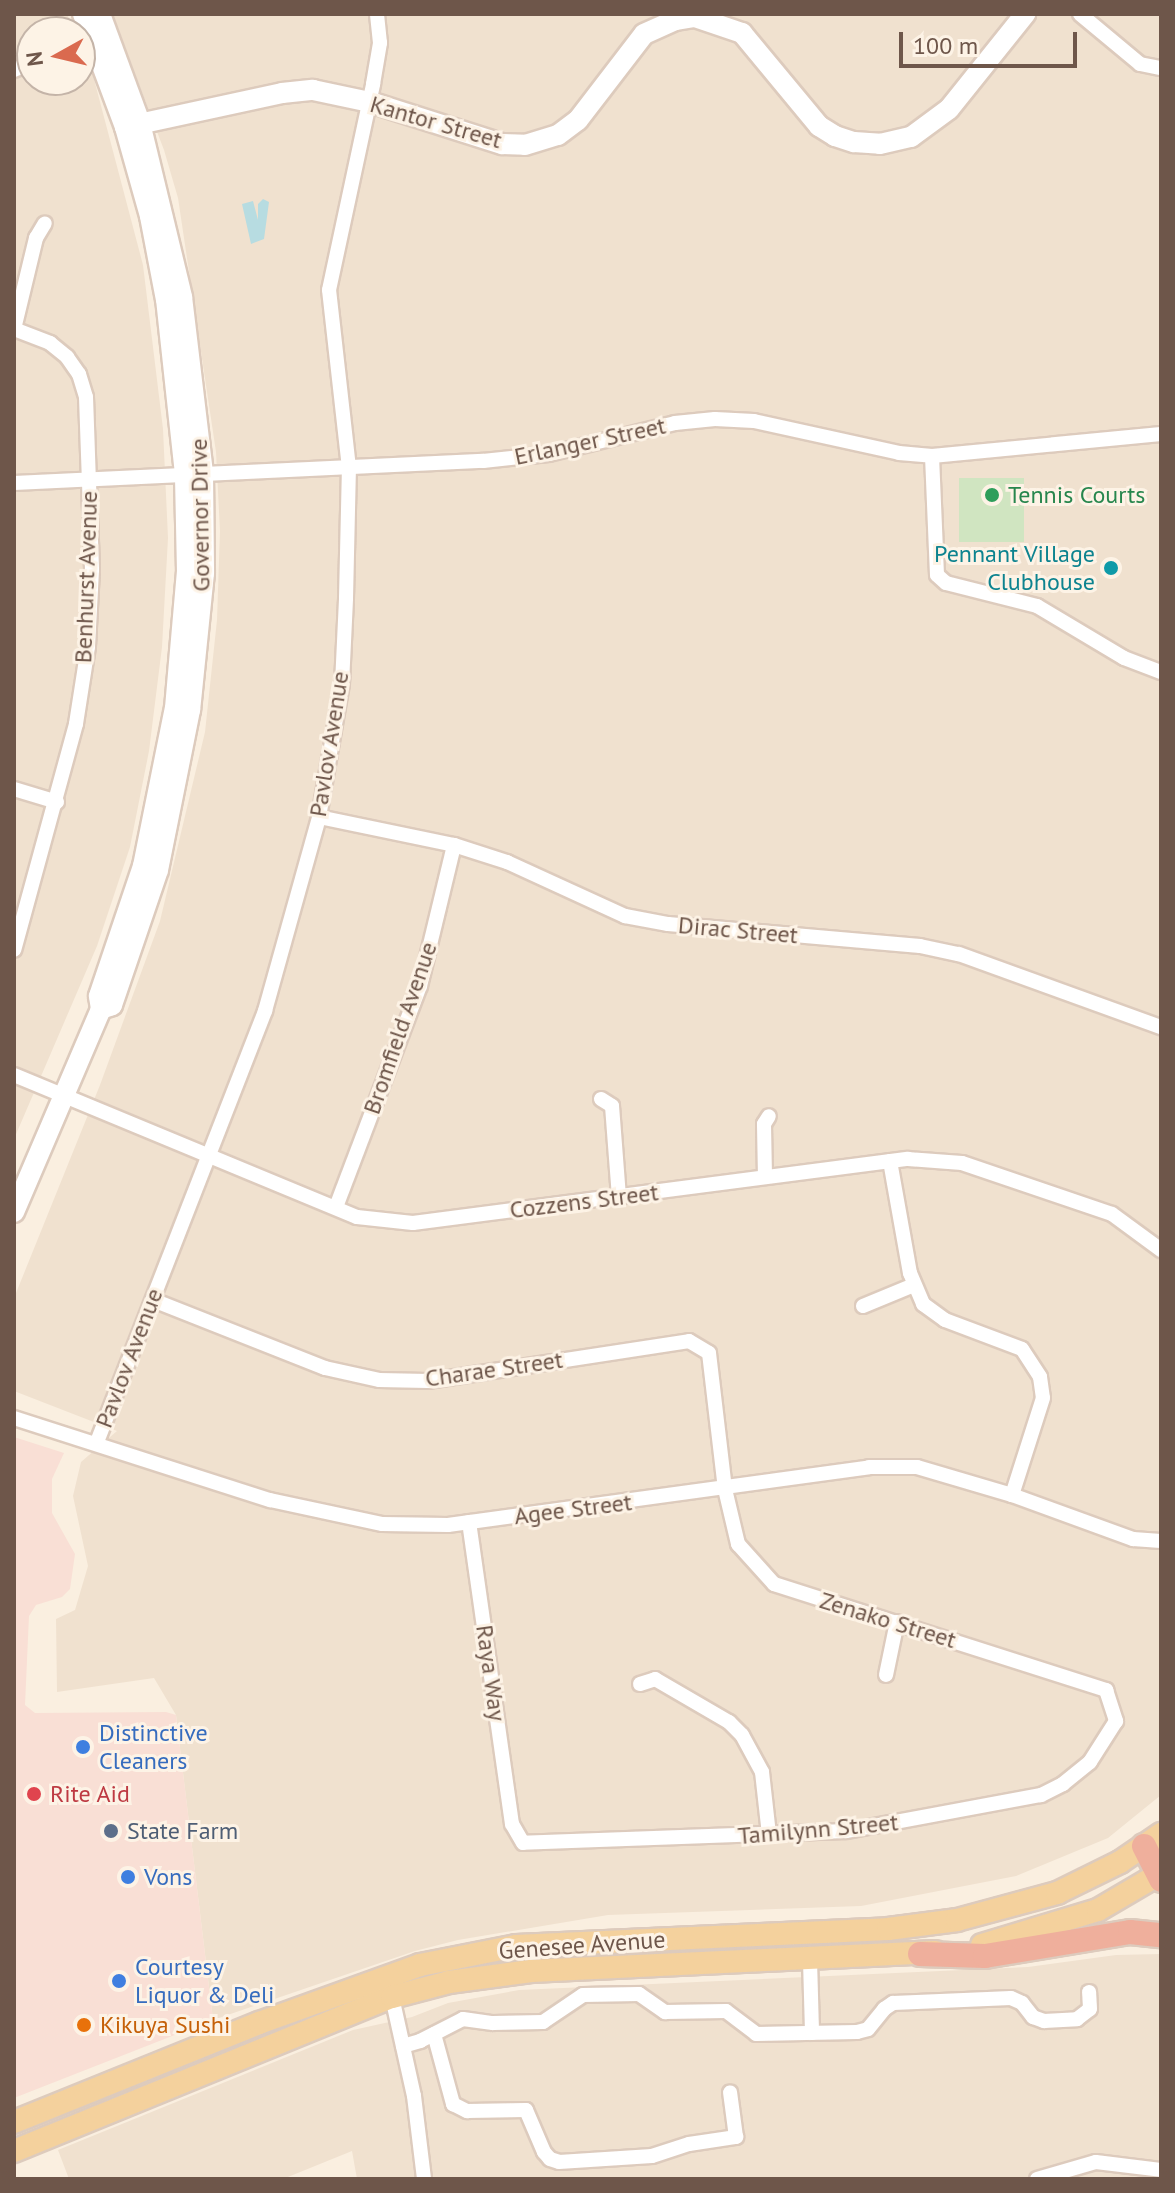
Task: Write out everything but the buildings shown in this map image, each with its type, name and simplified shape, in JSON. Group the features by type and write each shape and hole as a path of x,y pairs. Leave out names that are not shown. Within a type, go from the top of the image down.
{"highway":[{"path":"1152,1840 1160,1876"},
{"path":"920,1954 985,1956 1130,1932 1161,1935"}],"main road":[{"name":"Kantor Street","path":"133,125 313,90 370,102 502,144 525,145 558,135 578,120 644,34 675,20 695,17 742,33 819,126 845,139 880,144 911,137 949,109 1025,14"},
{"name":"Governor Drive","path":"14,1212 101,1009 112,1005 158,870 190,710 203,587 182,297 133,125 96,31"},
{"name":"Genesee Avenue","path":"14,2122 259,2023 420,1965 516,1946 888,1929 957,1920 1057,1893 1152,1840"},
{"name":"Genesee Avenue","path":"14,2151 392,1997 449,1982 531,1971 920,1954 999,1943 1098,1910 1160,1876"},
{"path":"810,1960 813,1932"}],"street":[{"name":"Pavlov Avenue","path":"97,1442 206,1154 265,1011 319,817 342,684 349,468 329,290 370,102 380,43 377,14"},
{"path":"1080,14 1140,64 1161,68"},
{"path":"14,329 36,238 45,223"},
{"name":"Benhurst Avenue","path":"14,329 50,343 67,357 79,374 86,397 92,570 88,647 76,724 14,950"},
{"name":"Erlanger Street","path":"14,483 483,461 549,454 675,423 715,419 754,421 899,453 932,456 1161,434"},
{"path":"932,456 937,575 946,583 1037,606 1124,658 1161,672"},
{"path":"14,789 57,802"},
{"name":"Dirac Street","path":"319,817 454,845 507,862 625,916 668,924 920,946 959,954 1161,1027"},
{"name":"Bromfield Avenue","path":"336,1207 420,986 454,845"},
{"name":"Cozzens Street","path":"14,1075 357,1217 413,1223 908,1159 962,1163 1112,1214 1161,1250"},
{"path":"601,1099 612,1106 619,1197"},
{"path":"765,1177 764,1124 769,1116"},
{"path":"890,1161 914,1285 923,1304 945,1320 1022,1349 1040,1377 1043,1398 1012,1495"},
{"path":"863,1306 914,1285"},
{"name":"Charae Street","path":"153,1300 325,1368 379,1380 428,1381 689,1341 709,1353 725,1489"},
{"name":"Agee Street","path":"14,1418 295,1506 382,1524 417,1527 469,1522 869,1467 917,1467 1012,1495 1133,1539 1161,1541"},
{"name":"Zenako Street","path":"725,1489 738,1544 774,1584 1106,1690"},
{"name":"Raya Way","path":"469,1522 512,1824"},
{"path":"886,1675 897,1622"},
{"path":"640,1684 655,1679 729,1722 742,1735 762,1772 769,1834"},
{"name":"Tamilynn Street","path":"512,1824 523,1843 531,1845 769,1834 873,1828 1041,1795 1063,1784 1090,1762 1097,1752 1116,1721 1106,1690"},
{"path":"810,1960 812,2033"},
{"path":"403,2046 463,2019 493,2023 543,2022 575,1998 639,1994 665,2012 726,2011 756,2034 868,2029 893,2003 1011,1998 1022,2003 1033,2017 1044,2021 1077,2019 1090,2009 1089,1992"},
{"path":"392,1997 414,2096 424,2179"},
{"path":"434,2034 453,2104 467,2111 526,2110 544,2152 550,2159 559,2162 652,2156 689,2144 736,2137 730,2092"},
{"path":"1037,2179 1096,2162 1161,2170"}],"shaded area":[{"path":"14,14 67,14 16,16 16,96 96,96 96,87 143,265 163,429 168,538 162,647 149,751 130,847 97,946 14,1139"},
{"path":"112,14 1161,14 1161,1795 1108,1838 1016,1876 861,1906 608,1915 458,1940 415,1951 213,2020 176,1715 154,1678 57,1692 56,1619 75,1610 88,1566 73,1496 81,1462 117,1431 14,1391 14,1298 100,1085 160,921 205,732 217,620 220,531 216,452 178,198 164,150"},
{"path":"14,1437 64,1453 52,1479 52,1513 75,1554 70,1589 62,1597 36,1605 29,1616 25,1705 35,1713 166,1712 176,1715 213,2020 14,2098"},
{"path":"1161,1954 1161,2179 357,2179 352,2151 283,2179 69,2179 58,2150 353,2030 412,2017 448,2003 519,1990 1028,1967 1116,1955"}],"green space":[{"name":"Tennis Courts","path":"959,478 1024,478 1024,542 959,542"}],"water":[{"path":"263,199 269,202 264,239 251,244 242,204 253,201 258,220 258,204"}],"place":[{"name":"Tennis Courts","path":"992,495"},
{"name":"Pennant Village Clubhouse","path":"1111,568"},
{"name":"Distinctive Cleaners","path":"83,1747"},
{"name":"Rite Aid","path":"34,1794"},
{"name":"State Farm","path":"111,1831"},
{"name":"Vons","path":"128,1877"},
{"name":"Courtesy Liquor & Deli","path":"119,1981"},
{"name":"Kikuya Sushi","path":"84,2025"}]}
